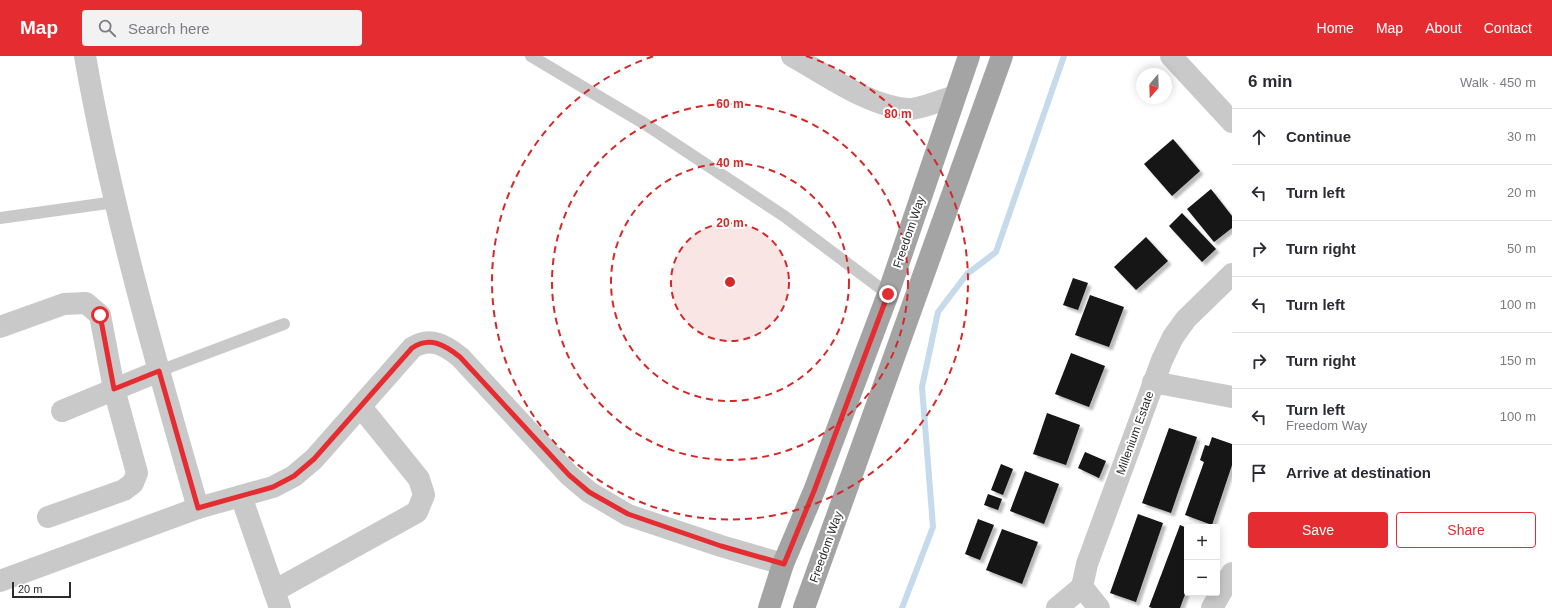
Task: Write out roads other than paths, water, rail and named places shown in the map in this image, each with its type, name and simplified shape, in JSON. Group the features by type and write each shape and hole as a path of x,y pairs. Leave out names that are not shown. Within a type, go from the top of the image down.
{"main road":[{"name":"Freedom Way","path":"769,608 784,564 814,491 888,294 969,56"},
{"name":"Freedom Way","path":"804,608 1002,56"}],"street":[{"path":"85,56 97,124 115,202 159,371 198,508"},
{"path":"1171,56 1232,122"},
{"path":"794,57 856,92 889,106 909,110 955,96"},
{"name":"Millenium Estate","path":"1082,587 1087,564 1153,382 1173,337 1186,319 1232,274"},
{"path":"0,327 64,304 86,303 100,315 114,389 137,473 133,483 124,490 48,517"},
{"path":"0,581 198,508 273,487 294,476 314,459 412,348 419,343 428,341 447,346 460,357 569,475 589,492 628,514 721,546 784,564"},
{"path":"62,411 159,371"},
{"path":"1153,382 1232,397"},
{"path":"241,496 277,599 417,512 424,495 419,479 361,407"},
{"path":"1212,608 1232,573"},
{"path":"1057,608 1082,587 1098,608"}],"lane":[{"path":"531,56 645,124 778,212 888,294"},
{"path":"0,218 115,202"},
{"path":"159,371 284,324"}],"waterway":[{"path":"902,608 933,527 922,387 938,312 967,274 996,252 1064,56"}]}
